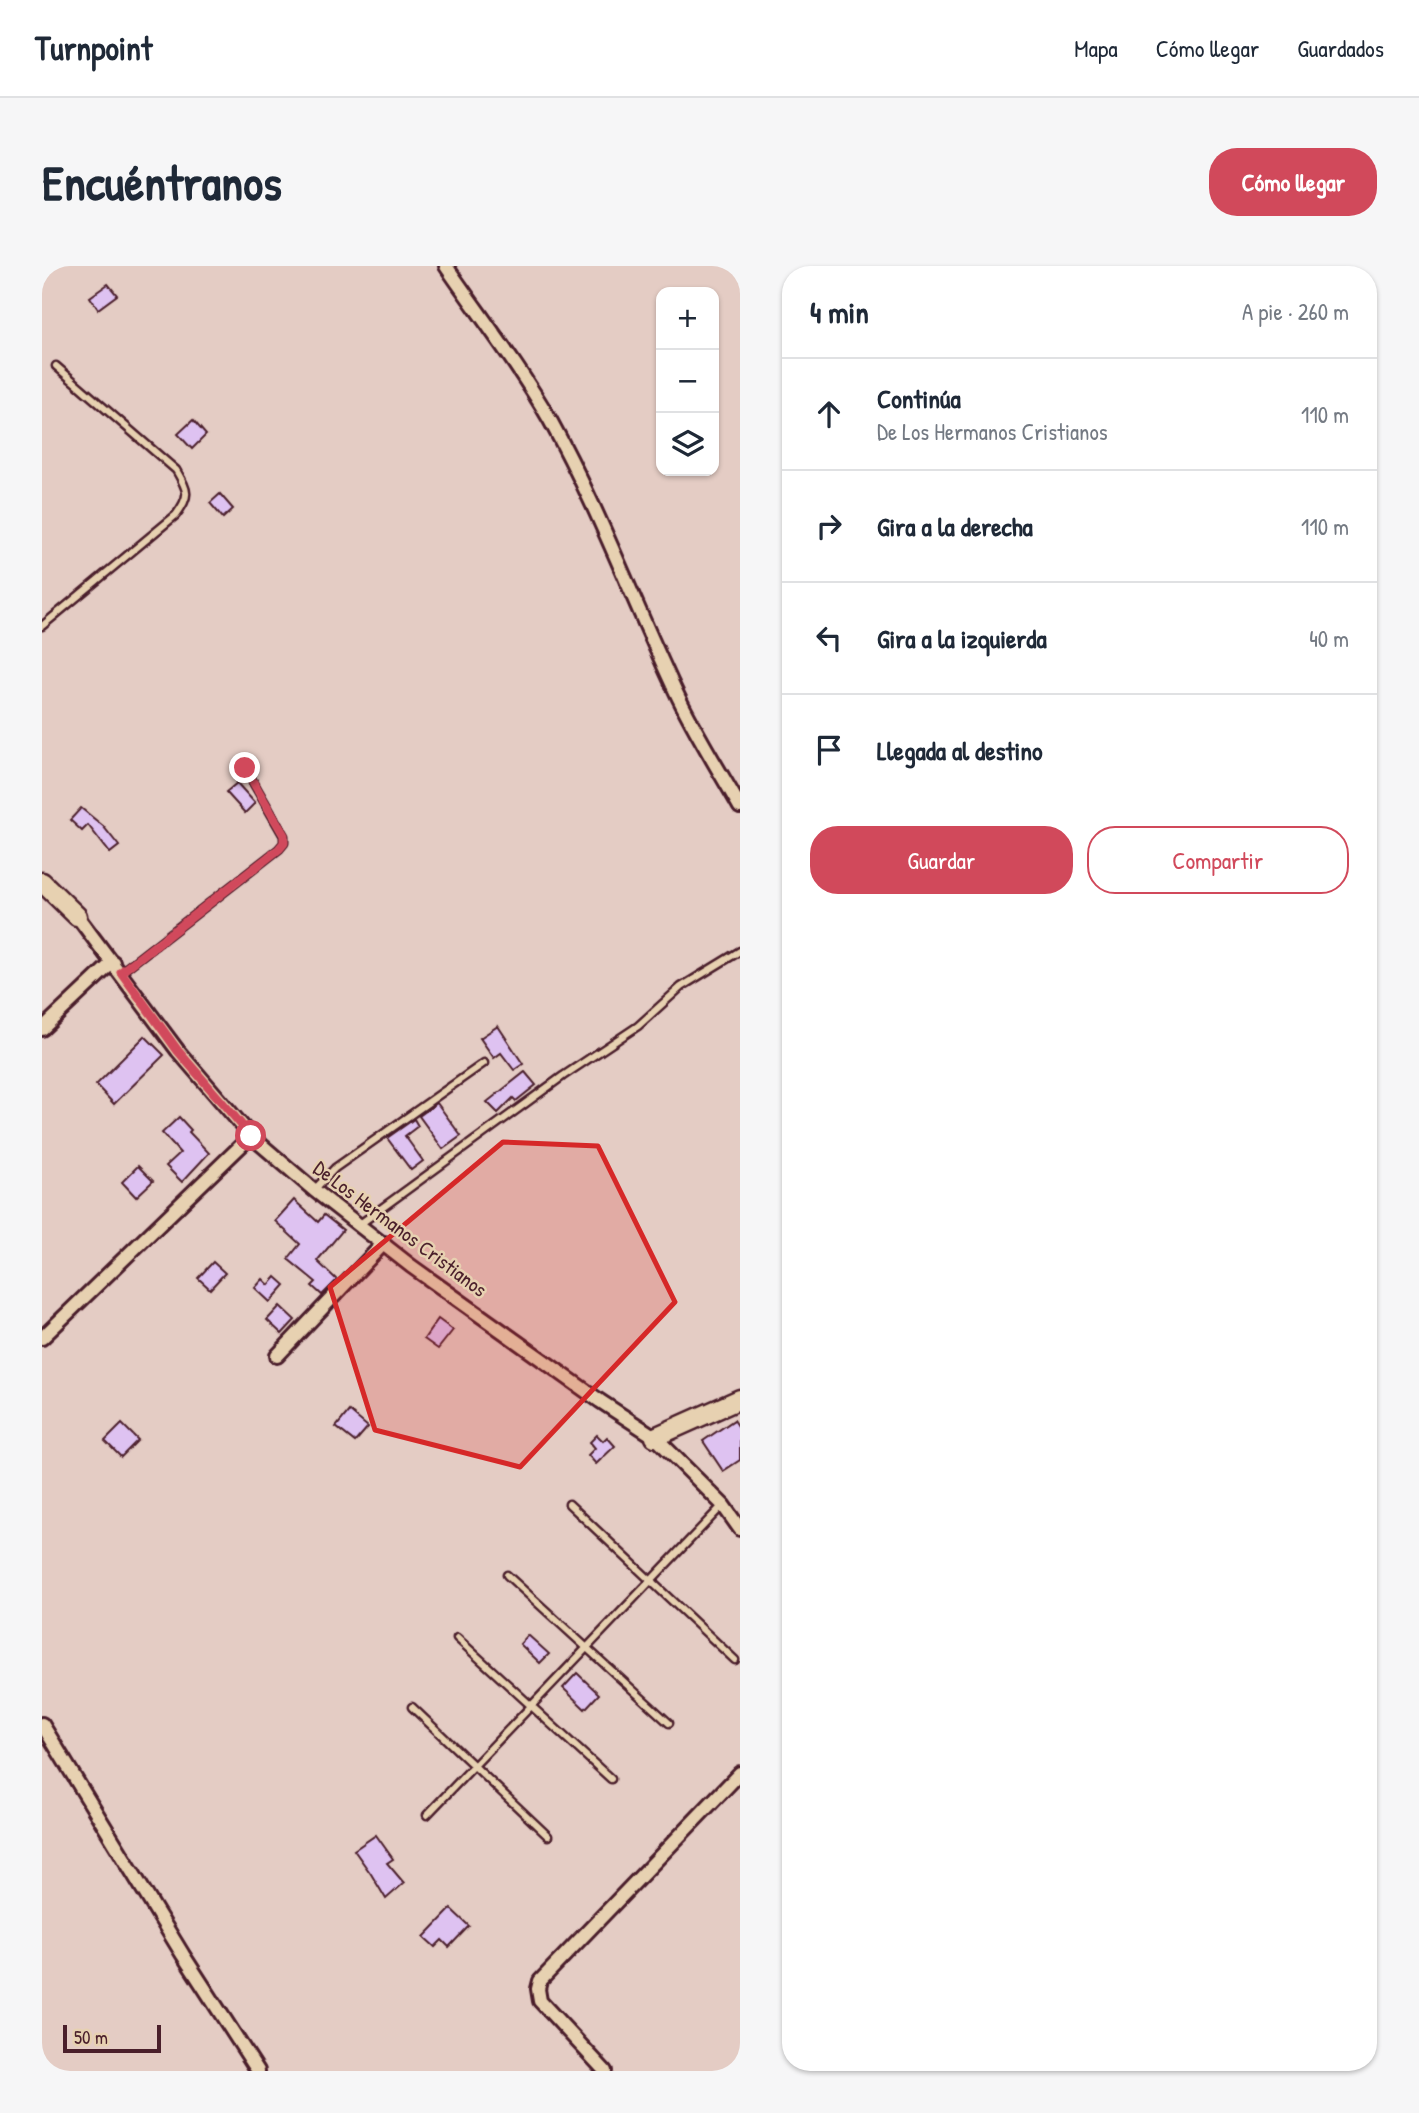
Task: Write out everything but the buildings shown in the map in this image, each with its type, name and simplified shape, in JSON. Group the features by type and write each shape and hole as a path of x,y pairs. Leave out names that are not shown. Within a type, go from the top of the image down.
{"street":[{"path":"446,266 533,391 550,420 584,486 677,693 740,807"},
{"path":"42,882 77,916"},
{"name":"De Los Hermanos Cristianos","path":"77,916 178,1051 251,1136 314,1190 411,1266 655,1437 723,1505 740,1529"},
{"path":"42,1029 117,967"},
{"path":"42,1338 251,1136"},
{"path":"277,1356 384,1243"},
{"path":"655,1437 740,1399"},
{"path":"42,1724 183,1955 258,2071"},
{"path":"605,2071 540,2001 540,1981 740,1773"}],"lane":[{"path":"42,626 176,515 187,500 186,488 176,470 56,366"},
{"path":"117,967 284,843 284,835 245,768"},
{"path":"360,1224 607,1045 638,1026 681,987 740,951"},
{"path":"314,1190 335,1168 484,1063"},
{"path":"569,1504 735,1660"},
{"path":"427,1815 723,1505"},
{"path":"507,1575 669,1723"},
{"path":"457,1638 611,1779"},
{"path":"412,1707 548,1836"}],"highlighted area":[{"path":"503,1142 598,1146 675,1302 520,1467 375,1430 330,1287"}],"route":[{"path":"245,768 284,835 284,843 121,972 178,1051 251,1136"}]}
